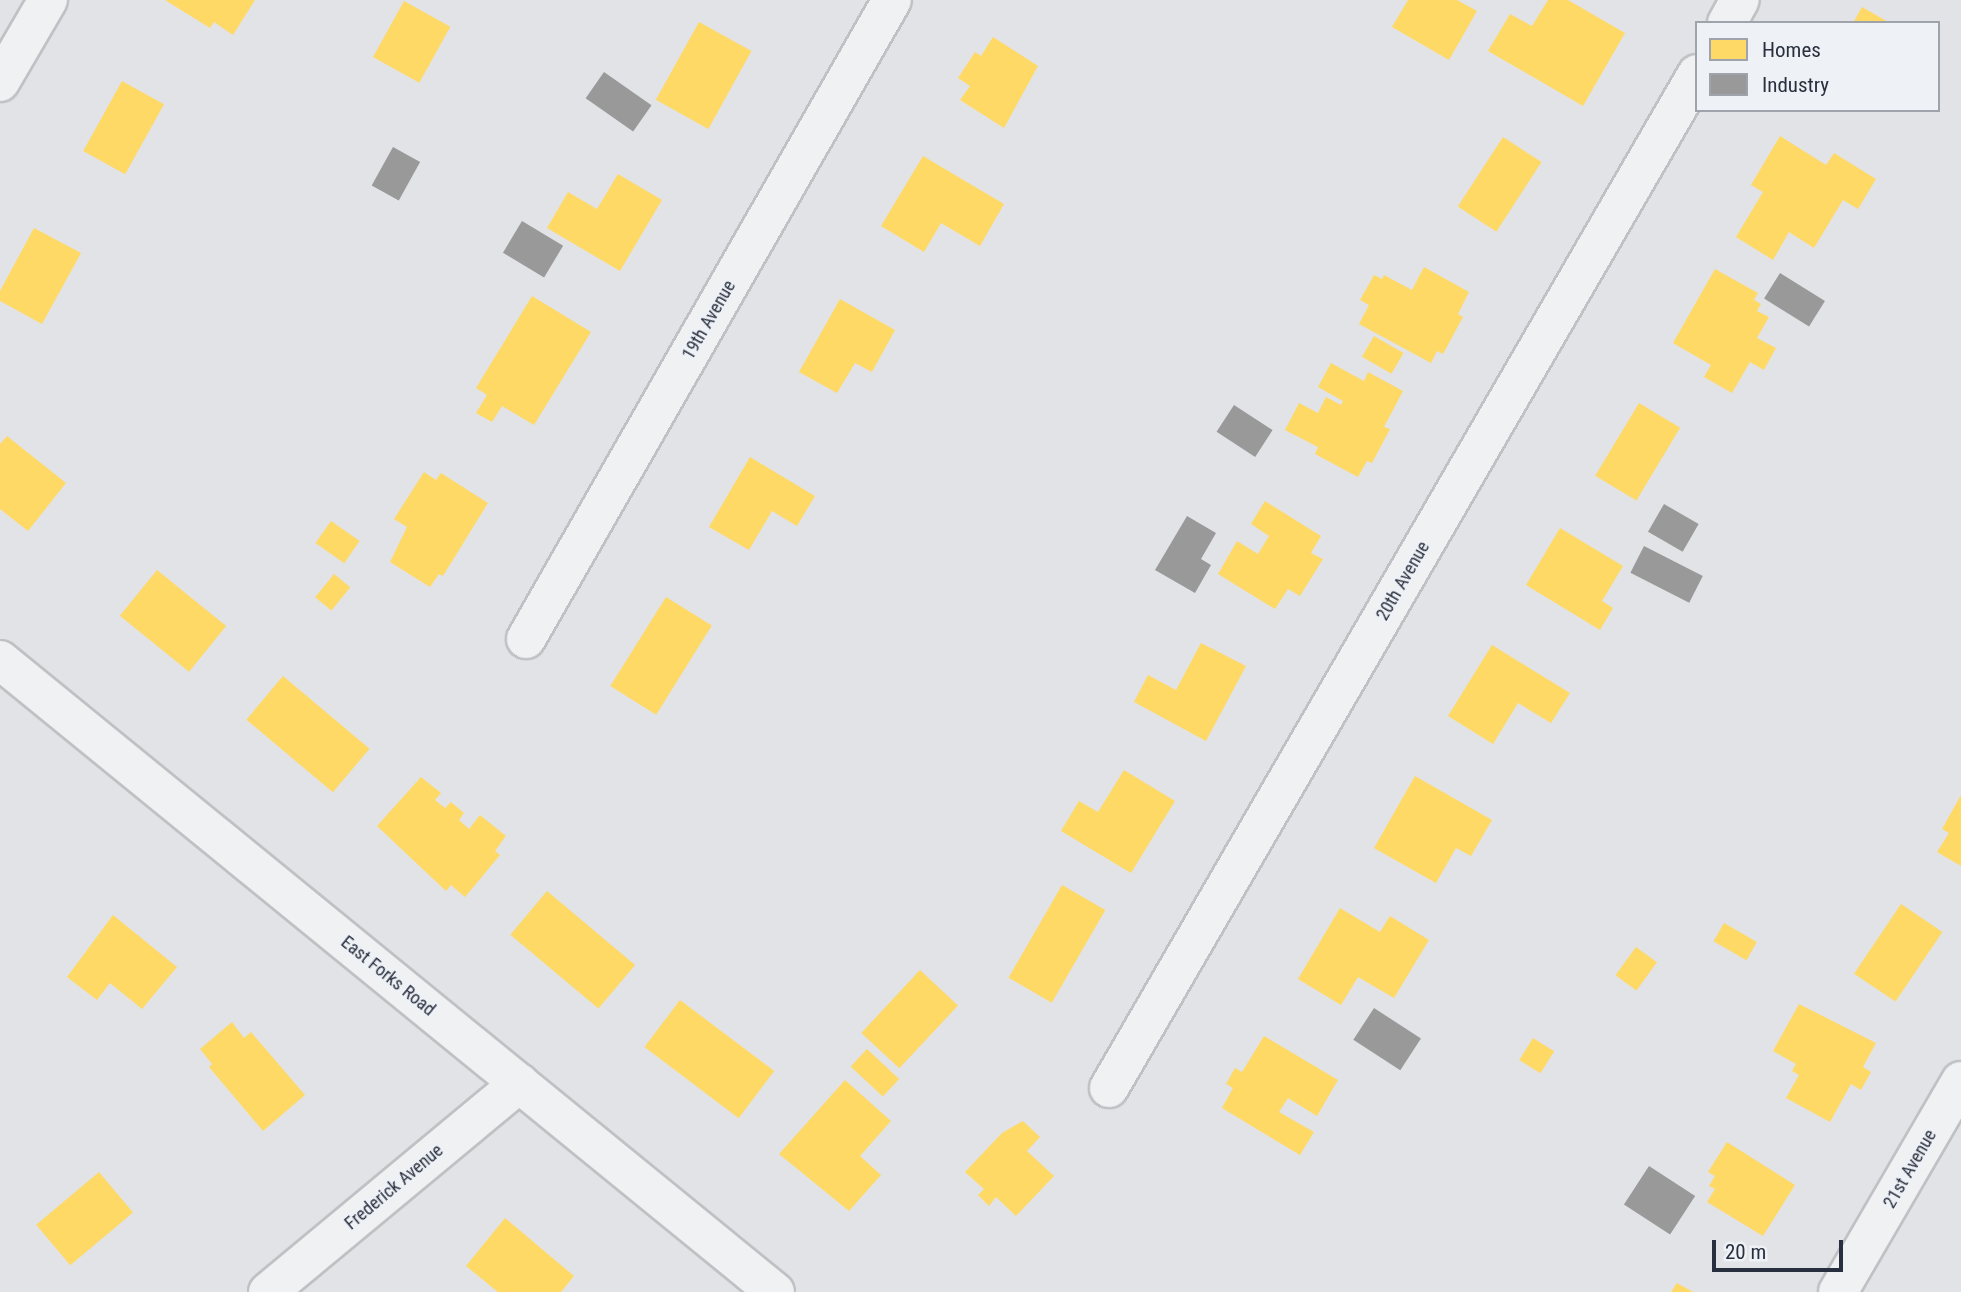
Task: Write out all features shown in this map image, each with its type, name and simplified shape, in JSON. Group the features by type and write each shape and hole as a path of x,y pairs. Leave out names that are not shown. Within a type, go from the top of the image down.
{"street":[{"path":"0,82 48,0"},
{"name":"19th Avenue","path":"526,639 892,0"},
{"path":"1728,21 1740,0"},
{"name":"20th Avenue","path":"1110,1088 1695,77"},
{"name":"East Forks Road","path":"0,660 775,1292"},
{"name":"21st Avenue","path":"1838,1292 1961,1081"},
{"name":"Frederick Avenue","path":"268,1292 520,1083"}],"building: Homes":[{"path":"165,0 255,0 233,35 214,22 210,28"},
{"path":"1408,0 1457,0 1477,11 1449,60 1392,27"},
{"path":"1548,0 1568,0 1625,33 1583,106 1488,51 1510,14 1532,26"},
{"path":"404,1 450,27 419,83 373,57"},
{"path":"1862,7 1886,21 1854,21"},
{"path":"699,22 751,51 708,129 656,100"},
{"path":"993,37 1038,66 1004,128 960,100 970,86 958,78 975,52 981,56"},
{"path":"122,81 164,104 125,174 83,151"},
{"path":"1780,136 1826,165 1834,153 1876,179 1858,209 1843,200 1814,248 1789,232 1773,260 1736,237 1763,192 1751,185"},
{"path":"1503,137 1542,162 1496,232 1458,207"},
{"path":"923,156 1004,204 980,246 941,223 924,252 881,226"},
{"path":"618,174 662,200 620,271 547,228 568,192 597,209"},
{"path":"34,228 81,253 42,324 0,301 0,291"},
{"path":"1424,267 1469,292 1458,314 1463,317 1443,354 1437,351 1431,363 1359,324 1369,305 1360,300 1374,275 1382,279 1384,275 1412,290"},
{"path":"1715,269 1758,293 1754,300 1761,304 1757,311 1769,317 1757,338 1776,348 1764,370 1750,362 1732,393 1704,377 1711,365 1673,343"},
{"path":"532,296 591,332 534,425 502,406 492,422 476,413 487,395 476,388"},
{"path":"840,299 895,330 872,372 855,363 837,393 799,372"},
{"path":"1374,336 1403,353 1391,374 1362,357"},
{"path":"1331,363 1364,381 1368,372 1403,391 1384,427 1390,429 1372,463 1367,461 1358,477 1315,454 1318,447 1285,430 1299,403 1318,413 1326,397 1341,405 1343,401 1318,387"},
{"path":"1639,403 1680,428 1636,501 1595,476"},
{"path":"7,436 66,483 28,531 0,509 0,444"},
{"path":"750,457 815,496 797,526 772,511 749,550 709,527"},
{"path":"424,472 436,480 441,473 488,503 443,576 439,574 430,587 390,562 407,527 394,519"},
{"path":"1265,501 1321,536 1311,553 1323,559 1300,596 1288,589 1275,609 1218,574 1237,541 1258,554 1269,536 1251,524"},
{"path":"331,521 360,541 344,563 316,543"},
{"path":"1560,528 1623,566 1602,601 1613,608 1600,630 1526,585"},
{"path":"157,570 226,626 189,672 120,616"},
{"path":"334,574 350,587 331,611 315,597"},
{"path":"666,597 712,626 656,715 610,686"},
{"path":"1201,643 1246,666 1206,741 1134,702 1148,675 1176,690"},
{"path":"1492,645 1570,693 1551,723 1518,703 1493,744 1448,716"},
{"path":"283,676 370,749 333,792 246,720"},
{"path":"1124,770 1175,801 1131,873 1061,831 1079,801 1098,812"},
{"path":"1415,776 1492,820 1471,856 1456,848 1436,883 1374,848"},
{"path":"421,777 441,793 435,800 445,808 451,802 464,813 459,820 469,829 480,815 506,836 495,851 500,855 465,897 451,885 446,891 377,826"},
{"path":"1961,795 1961,866 1937,852 1949,833 1942,829"},
{"path":"1062,885 1105,910 1052,1003 1008,978"},
{"path":"547,891 635,965 598,1009 510,935"},
{"path":"1901,904 1942,932 1895,1002 1854,974"},
{"path":"1340,908 1380,932 1390,916 1429,940 1394,998 1358,977 1341,1005 1298,979"},
{"path":"113,915 177,967 142,1009 110,983 97,1000 67,977"},
{"path":"1724,923 1757,942 1746,960 1714,941"},
{"path":"1636,947 1657,962 1636,991 1615,975"},
{"path":"920,970 958,1005 899,1068 861,1033"},
{"path":"680,1000 774,1071 739,1118 644,1047"},
{"path":"1799,1004 1876,1043 1863,1067 1871,1072 1861,1090 1851,1084 1830,1122 1786,1098 1799,1075 1792,1071 1796,1064 1773,1051"},
{"path":"232,1022 244,1038 251,1032 305,1095 263,1131 209,1067 212,1064 200,1049"},
{"path":"1264,1036 1338,1080 1317,1116 1288,1098 1279,1112 1314,1132 1300,1155 1222,1108 1233,1088 1226,1084 1235,1068 1242,1072"},
{"path":"1533,1038 1554,1051 1540,1073 1519,1060"},
{"path":"867,1049 899,1079 883,1097 851,1067"},
{"path":"845,1080 891,1121 860,1156 881,1175 849,1211 779,1154"},
{"path":"1023,1121 1040,1137 1027,1151 1054,1176 1016,1216 996,1197 989,1206 978,1195 984,1189 965,1172 1002,1133"},
{"path":"1727,1142 1795,1185 1763,1236 1707,1202 1715,1189 1709,1186 1715,1176 1708,1172"},
{"path":"99,1172 133,1213 70,1265 36,1225"},
{"path":"505,1218 574,1276 561,1292 498,1292 466,1266"},
{"path":"1677,1283 1693,1292 1671,1292"}],"building: Industry":[{"path":"604,72 652,105 633,131 586,98"},
{"path":"393,147 420,162 399,201 372,185"},
{"path":"522,221 563,246 544,277 503,253"},
{"path":"1780,273 1825,301 1809,327 1764,298"},
{"path":"1234,405 1273,430 1255,457 1217,432"},
{"path":"1664,504 1699,524 1683,552 1648,532"},
{"path":"1187,516 1216,533 1201,559 1211,565 1195,593 1155,570"},
{"path":"1644,546 1703,576 1689,603 1630,573"},
{"path":"1374,1008 1421,1038 1400,1070 1353,1040"},
{"path":"1649,1166 1695,1196 1670,1235 1624,1205"}]}
